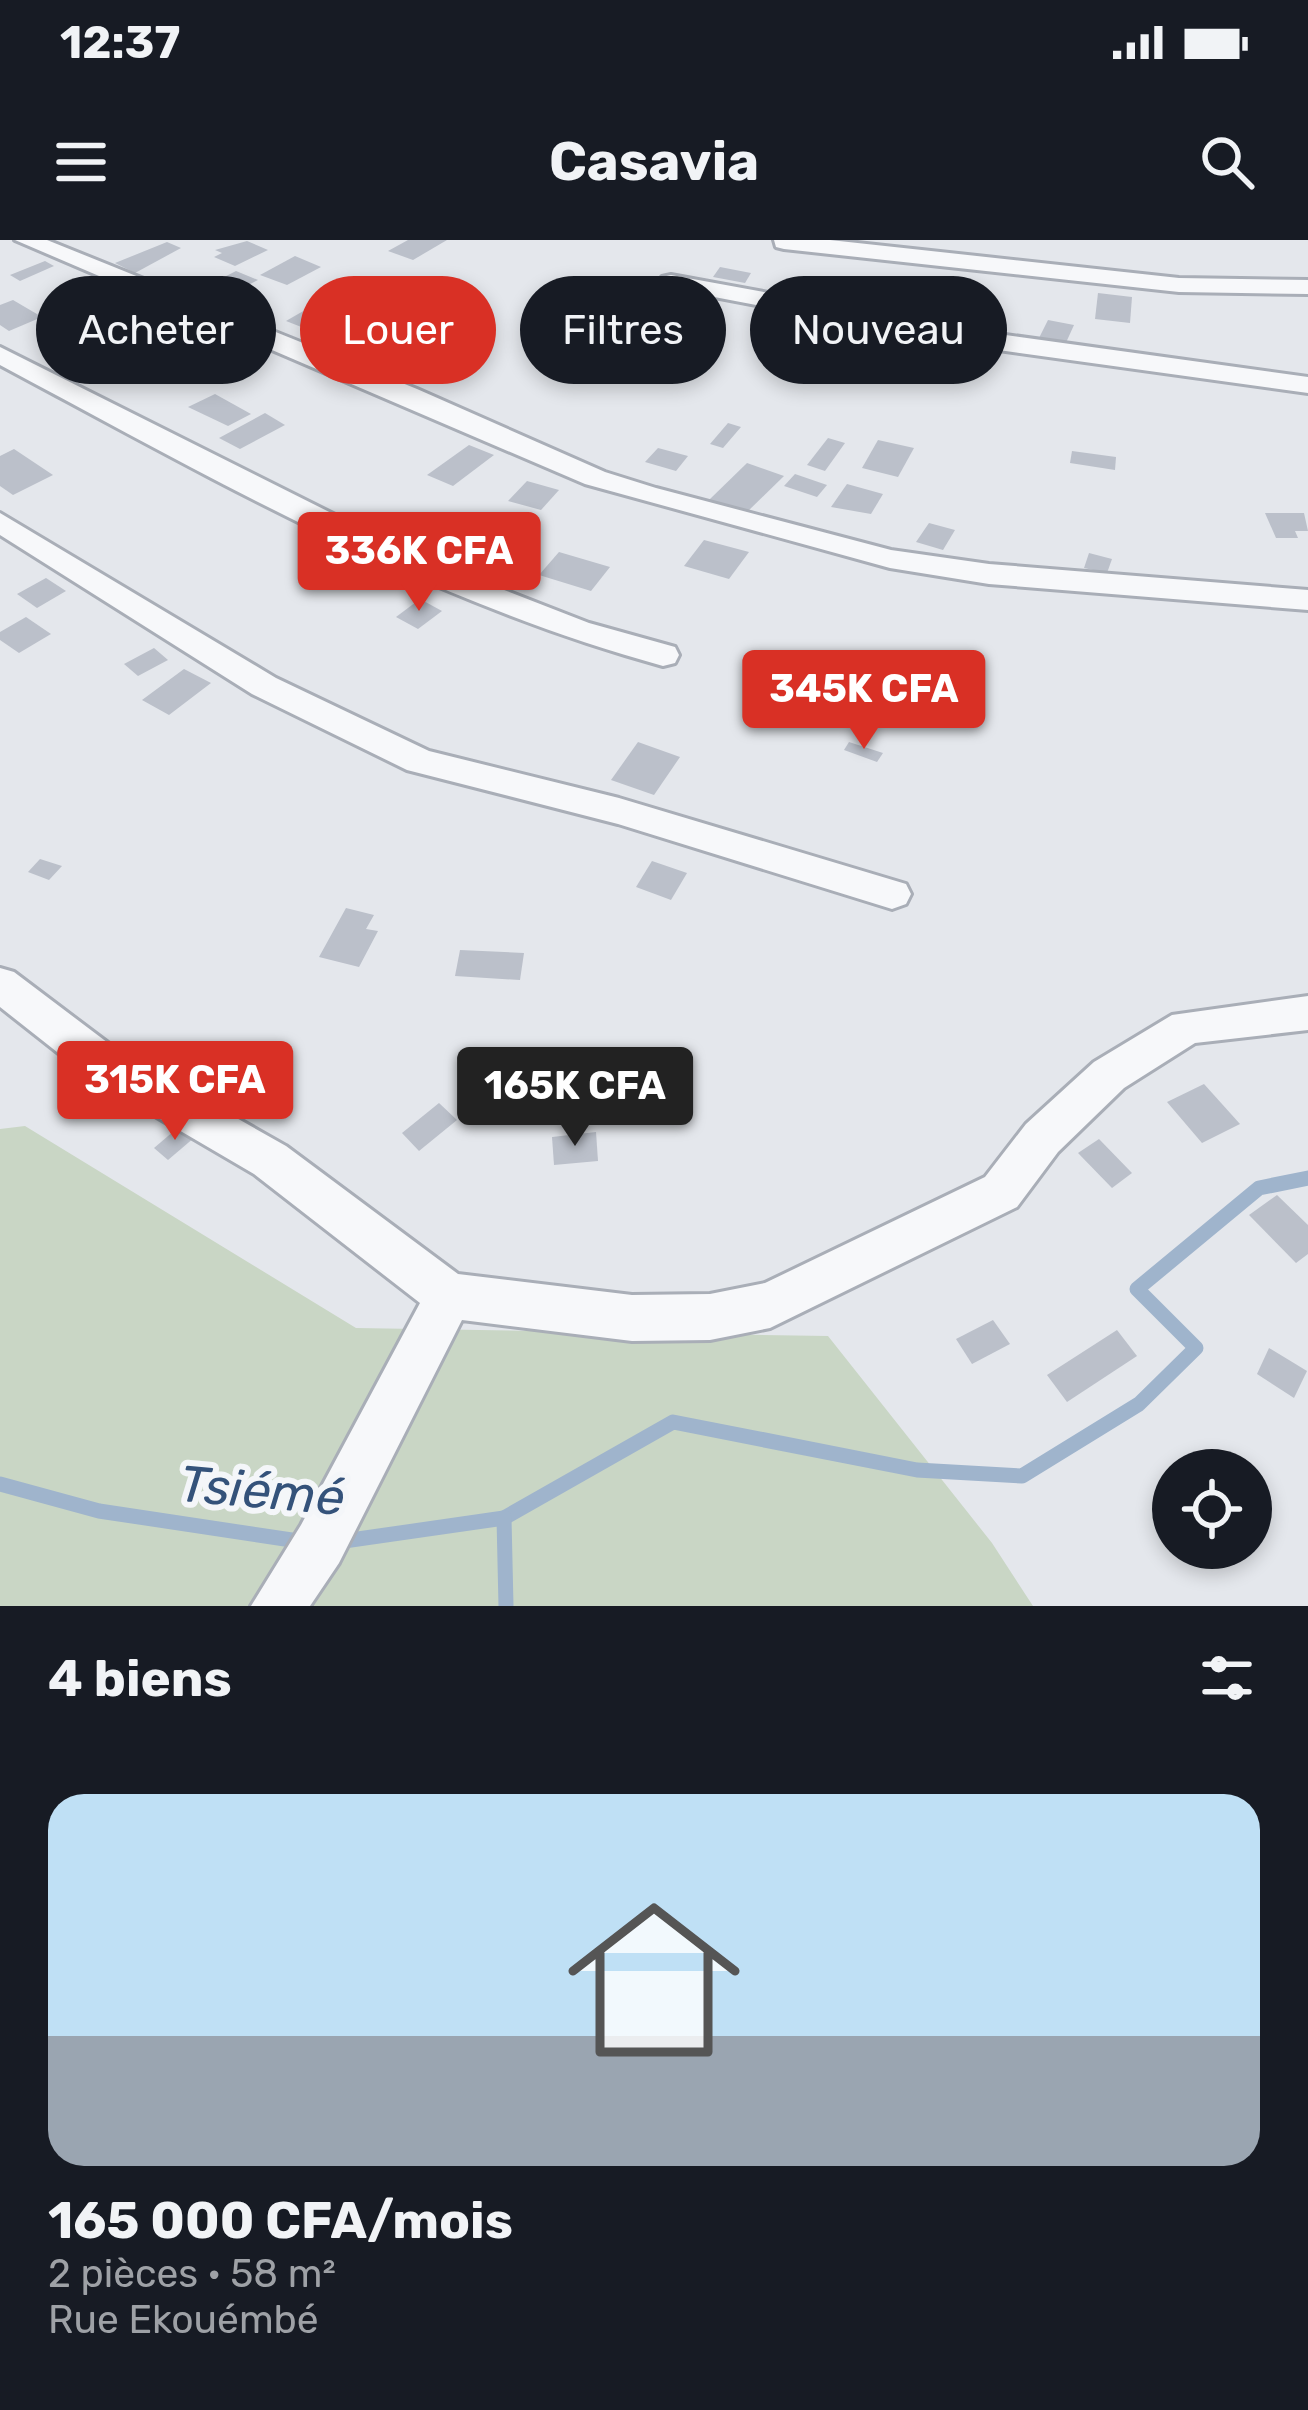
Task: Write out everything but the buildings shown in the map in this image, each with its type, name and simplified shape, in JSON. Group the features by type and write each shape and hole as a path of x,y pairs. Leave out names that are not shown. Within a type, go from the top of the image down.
{"street":[{"path":"27,240 408,395 596,478 646,494 890,559 1308,601"},
{"path":"784,242 1179,285 1308,287"},
{"path":"726,292 970,338 1308,385"},
{"path":"0,355 414,563 562,628 663,655"},
{"path":"0,522 264,686 419,761 619,811 892,895"},
{"path":"0,984 105,1065 270,1160 449,1295 632,1318 710,1316 770,1305 1000,1192 1042,1138 1109,1075 1187,1027 1308,1012"},
{"path":"278,1606 320,1544 449,1295"}],"green space":[{"path":"25,1126 356,1328 828,1336 992,1543 1033,1606 0,1606 0,1129"}],"waterway":[{"path":"504,1518 673,1422 917,1470 1022,1476 1139,1404 1196,1348 1137,1289 1259,1188 1308,1178"},
{"name":"Tsiémé","path":"0,1484 99,1511 305,1542"},
{"name":"Tsiémé","path":"337,1542 504,1518"},
{"name":"Tsiémé","path":"504,1518 506,1606"}]}
